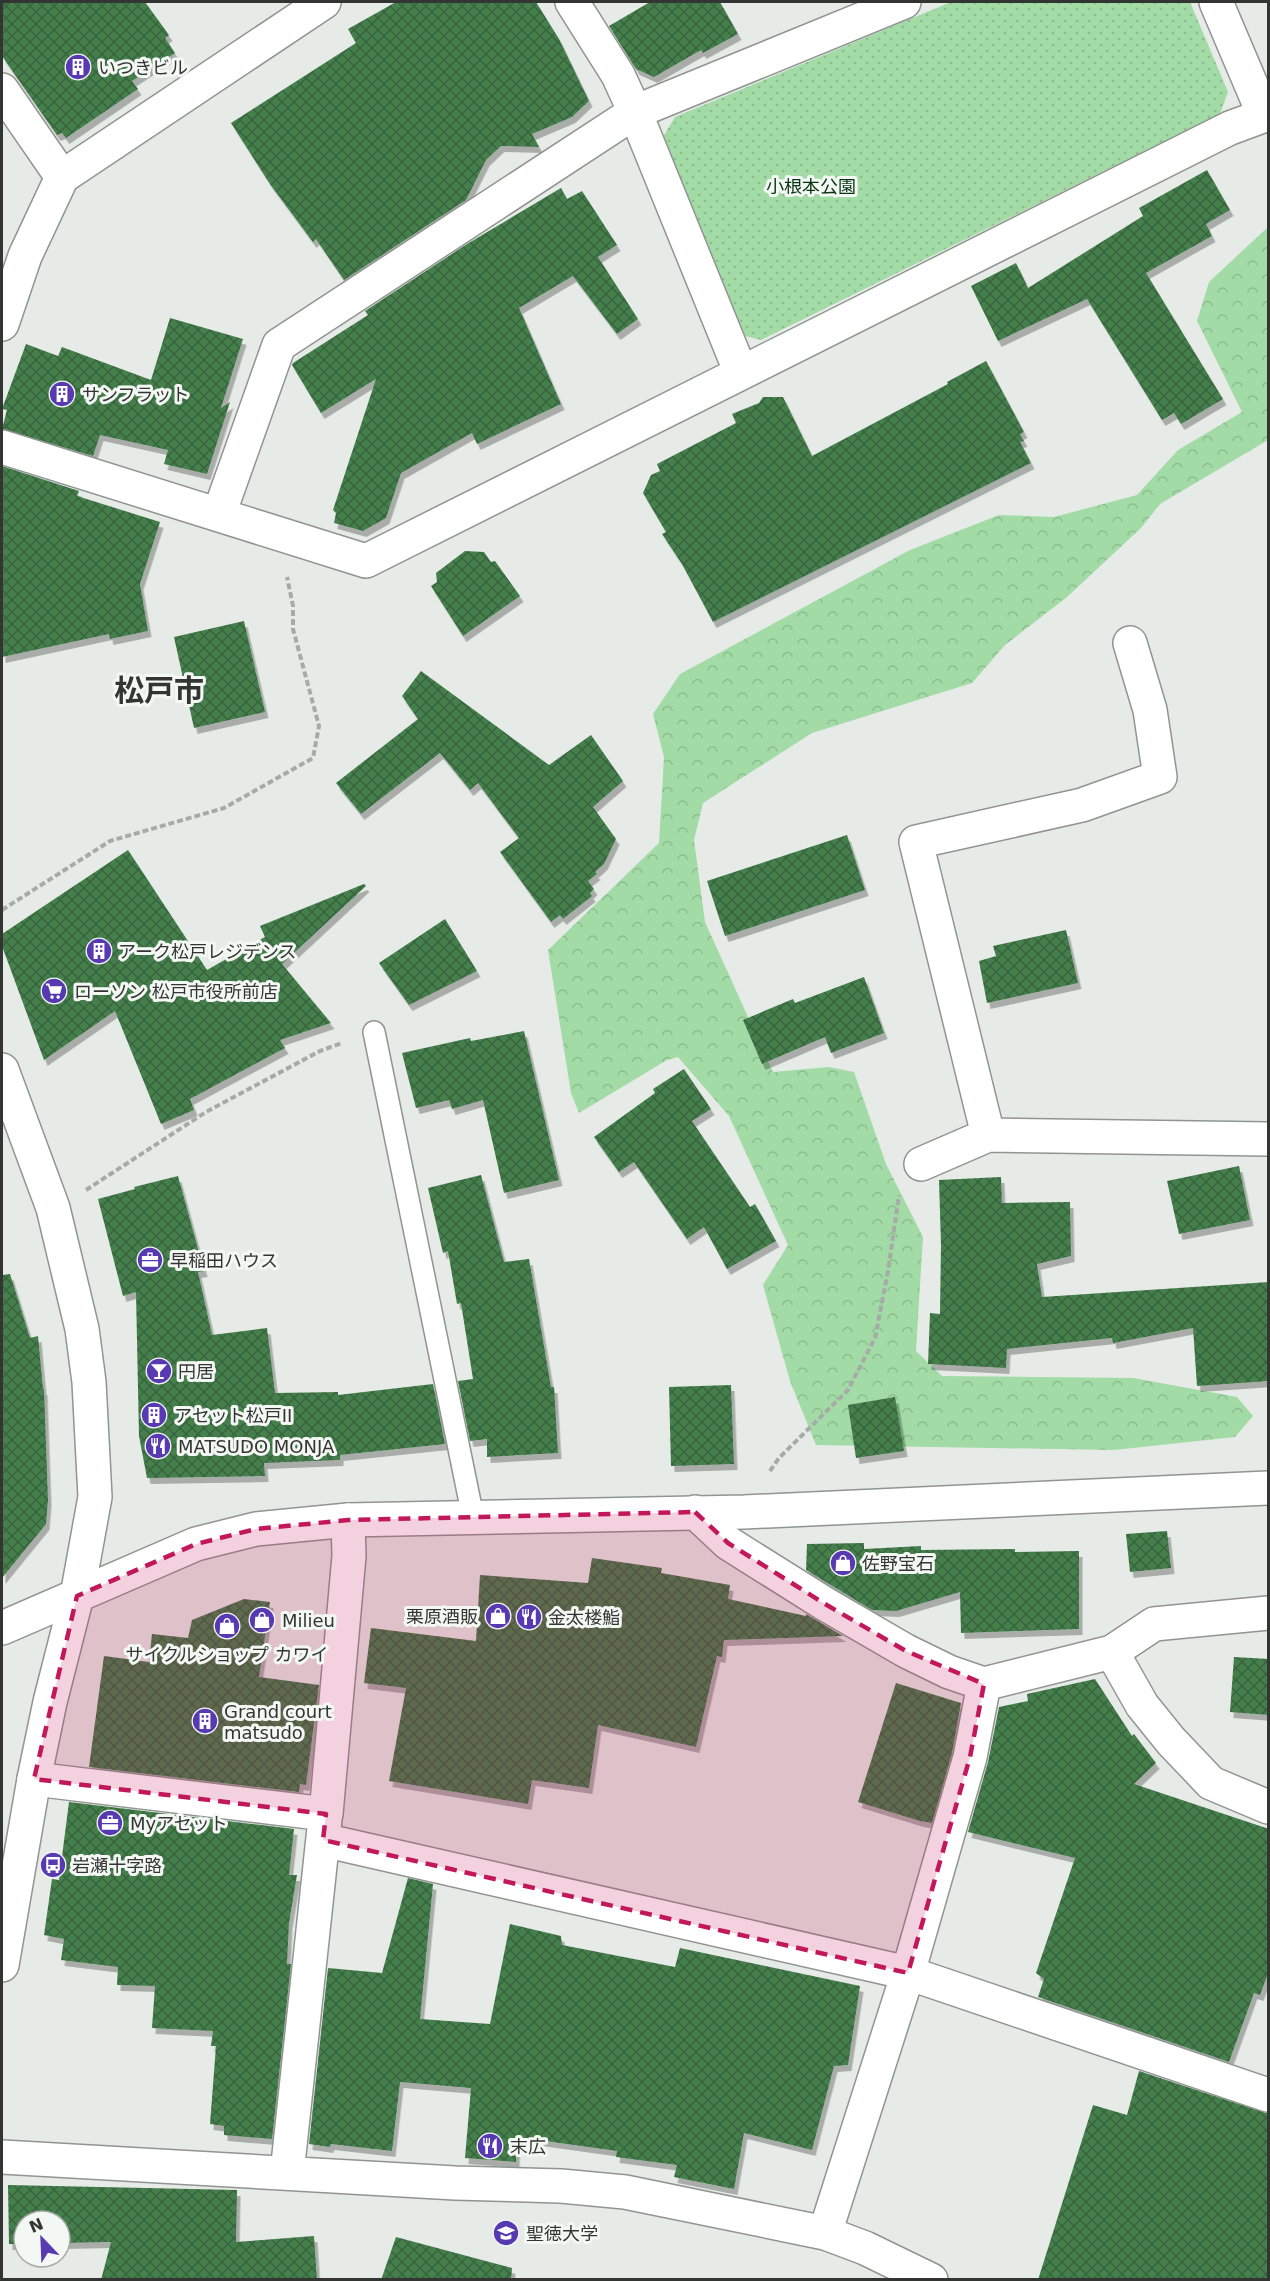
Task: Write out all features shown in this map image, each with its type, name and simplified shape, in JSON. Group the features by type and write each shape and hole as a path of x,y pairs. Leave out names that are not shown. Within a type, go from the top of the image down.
{"street":[{"path":"2,324 25,256 62,177 324,2"},
{"path":"572,2 618,75 635,111 741,373"},
{"path":"219,514 279,345 635,111 904,2"},
{"path":"2,447 366,561 1220,133 1266,115 1216,2"},
{"path":"2,90 62,177"},
{"path":"987,1136 916,842 1082,804 1160,777 1150,710 1130,643"},
{"path":"2,1070 53,1208 82,1329 88,1382 95,1497 77,1596 50,1702 34,1779 2,1965"},
{"path":"921,1164 987,1136 1269,1139"},
{"path":"2,1628 196,1544 256,1530 348,1520 744,1512 1269,1488"},
{"path":"694,1512 728,1543 825,1604 906,1651 949,1672 984,1684 1112,1652 1154,1624 1269,1613"},
{"path":"287,2173 324,1827 349,1556 348,1520"},
{"path":"1112,1652 1142,1706 1211,1783 1269,1807"},
{"path":"825,2234 908,1973 970,1757 984,1684"},
{"path":"34,1779 324,1827 908,1973 1269,2095"},
{"path":"2,2157 561,2186 625,2192 825,2234 865,2248 931,2280"}],"lane":[{"path":"374,1032 473,1517"}],"path":[{"path":"2,910 110,841 225,808 313,758 319,726 293,629 293,606 276,532"},
{"path":"82,1192 206,1112 320,1051 374,1032"},
{"path":"744,1512 779,1458 848,1389 875,1338 888,1270 897,1197 921,1164"}],"highlighted area":[{"path":"695,1512 728,1543 825,1604 906,1651 984,1684 970,1757 908,1973 323,1840 326,1814 34,1779 77,1596 196,1544 256,1529 348,1520"}],"green space":[{"name":"小根本公園","path":"951,2 1190,2 1228,92 1220,114 761,340 745,336 663,137 675,117"},
{"path":"1268,227 1268,440 1160,504 1141,528 1067,597 1005,645 972,683 812,733 703,803 694,840 705,922 773,1072 829,1067 854,1072 886,1164 923,1237 916,1351 942,1376 1133,1378 1237,1397 1253,1416 1235,1437 1114,1450 816,1445 790,1381 763,1285 788,1245 729,1116 678,1057 667,1060 579,1113 571,1093 548,950 659,843 664,757 653,714 680,674 910,550 999,515 1054,517 1137,495 1178,450 1242,412 1197,321 1209,282"}],"building":[{"path":"2,2 145,2 169,35 165,38 175,53 132,81 138,89 66,138 62,133 57,135 2,56"},
{"path":"396,2 536,2 559,39 589,101 572,117 532,134 539,147 501,146 486,160 466,200 344,280 316,239 313,242 270,184 231,123 356,43 348,29"},
{"path":"650,2 720,2 738,34 703,53 701,50 654,77 636,69 609,26"},
{"path":"1207,170 1230,210 1206,224 1212,236 1146,273 1223,399 1181,424 1174,413 1162,420 1087,299 998,341 971,286 1016,263 1028,288 1143,216 1139,208"},
{"path":"561,188 567,199 582,191 617,245 598,257 638,319 617,334 573,276 519,308 561,404 477,444 472,433 401,473 386,518 363,531 334,523 336,513 333,510 376,379 321,413 292,365 293,363 368,315 365,311 467,244"},
{"path":"170,318 243,339 221,408 230,402 207,474 164,464 168,450 100,435 93,456 2,429 7,410 2,409 26,344 58,356 62,347 151,380"},
{"path":"986,361 1024,432 1020,434 1024,441 1020,442 1031,463 713,622 682,564 662,534 666,532 643,493 651,475 660,471 657,464 736,423 732,414 759,403 763,397 783,397 812,456 948,384 947,382"},
{"path":"2,466 79,491 77,496 160,522 140,584 148,631 110,639 109,634 2,657"},
{"path":"465,551 484,552 491,562 495,561 520,596 463,636 431,586 437,582 436,573"},
{"path":"244,621 265,712 194,728 174,637"},
{"path":"421,671 549,765 591,735 623,781 593,807 616,839 604,864 588,881 594,889 590,893 592,896 563,919 560,915 551,922 500,852 519,838 478,783 470,790 440,753 361,814 336,783 418,719 402,696"},
{"path":"847,835 865,890 725,936 707,881"},
{"path":"128,850 207,970 265,937 260,926 364,884 366,886 282,964 331,1023 280,1040 285,1048 190,1099 194,1110 161,1124 115,1011 44,1060 2,946 2,934"},
{"path":"445,919 477,971 409,1005 379,963"},
{"path":"1066,930 1078,983 987,1003 979,961 996,956 993,946"},
{"path":"864,977 884,1033 831,1053 825,1037 762,1064 743,1020 793,999 795,1003"},
{"path":"524,1031 559,1180 504,1193 483,1100 452,1109 449,1100 416,1108 402,1053 470,1038 471,1041"},
{"path":"684,1069 711,1109 692,1121 750,1207 755,1204 776,1241 727,1269 704,1227 687,1239 634,1162 619,1172 594,1137 655,1093 653,1089"},
{"path":"1239,1166 1250,1220 1179,1234 1167,1181"},
{"path":"481,1175 504,1262 529,1259 551,1387 554,1387 558,1453 487,1457 487,1439 470,1441 458,1381 473,1379 461,1303 457,1304 448,1251 443,1253 428,1188"},
{"path":"178,1176 204,1271 198,1272 212,1335 267,1328 275,1393 338,1392 338,1395 433,1384 445,1444 340,1455 340,1460 264,1463 265,1476 147,1478 139,1436 136,1292 123,1296 98,1199"},
{"path":"1001,1177 1002,1203 1070,1202 1071,1256 1037,1264 1042,1297 1269,1282 1269,1381 1197,1386 1193,1328 1113,1343 1112,1338 1007,1349 1006,1368 928,1364 930,1313 940,1314 939,1180"},
{"path":"10,1274 30,1338 38,1336 44,1389 48,1500 46,1524 2,1578 2,1275"},
{"path":"731,1385 734,1464 671,1466 669,1387"},
{"path":"895,1397 904,1451 856,1458 848,1405"},
{"path":"1167,1531 1171,1568 1130,1572 1126,1534"},
{"path":"864,1543 864,1549 921,1546 921,1550 1079,1551 1079,1629 961,1633 960,1592 896,1611 872,1610 806,1570 807,1544"},
{"path":"592,1558 662,1568 661,1573 730,1585 728,1599 806,1616 806,1614 843,1636 724,1640 722,1657 717,1656 696,1747 598,1725 589,1788 532,1780 528,1804 389,1781 406,1688 364,1683 371,1628 476,1641 480,1575 588,1583"},
{"name":"Grand court matsudo","path":"244,1599 270,1602 259,1677 319,1685 306,1785 300,1784 299,1792 89,1767 104,1656 149,1662 152,1634 188,1638 192,1620"},
{"path":"1234,1657 1269,1659 1269,1715 1230,1712"},
{"path":"1095,1679 1132,1736 1134,1734 1156,1763 1134,1784 1269,1829 1269,1971 1260,1995 1254,1993 1229,2062 1038,1997 1044,1979 1036,1973 1075,1858 968,1832 988,1762 999,1707 1028,1701 1027,1694"},
{"path":"896,1683 961,1703 952,1753 932,1823 858,1802"},
{"path":"69,1802 294,1829 289,1875 297,1875 289,1923 287,1964 291,1964 272,2139 224,2135 224,2126 210,2124 216,2046 211,2046 213,2031 152,2028 155,1986 117,1985 118,1967 61,1960 64,1939 44,1935 52,1879 59,1880"},
{"path":"408,1878 433,1884 420,2019 490,2024 510,1924 561,1936 562,1945 675,1967 680,1948 860,1986 848,2065 834,2066 812,2150 744,2133 734,2189 674,2177 677,2165 616,2157 617,2151 517,2137 516,2162 465,2158 471,2088 400,2082 392,2151 331,2144 330,2147 309,2144 328,1968 382,1973"},
{"path":"1139,2071 1269,2114 1269,2280 1038,2280 1093,2105 1127,2115"},
{"path":"8,2185 237,2190 236,2242 314,2236 317,2280 101,2280 111,2242 72,2243 72,2209 12,2209 12,2244 9,2244"},
{"path":"396,2237 512,2268 511,2280 381,2280"}],"place":[{"name":"いつきビル","path":"78,67"},
{"name":"サンフラット","path":"62,394"},
{"name":"アーク松戸レジデンス","path":"99,951"},
{"name":"ローソン 松戸市役所前店","path":"54,991"},
{"name":"早稲田ハウス","path":"150,1260"},
{"name":"円居","path":"159,1371"},
{"name":"アセット松戸II","path":"154,1415"},
{"name":"MATSUDO MONJA","path":"158,1446"},
{"name":"佐野宝石","path":"843,1563"},
{"name":"栗原酒販","path":"498,1616"},
{"name":"金太楼鮨","path":"529,1617"},
{"name":"Milieu","path":"262,1620"},
{"name":"サイクルショップ カワイ","path":"227,1626"},
{"name":"Grand court matsudo","path":"205,1721"},
{"name":"Myアセット","path":"110,1823"},
{"name":"岩瀬十字路","path":"53,1865"},
{"name":"末広","path":"490,2146"},
{"name":"聖徳大学","path":"506,2233"}],"district":[{"name":"松戸市","path":"159,690"}]}
